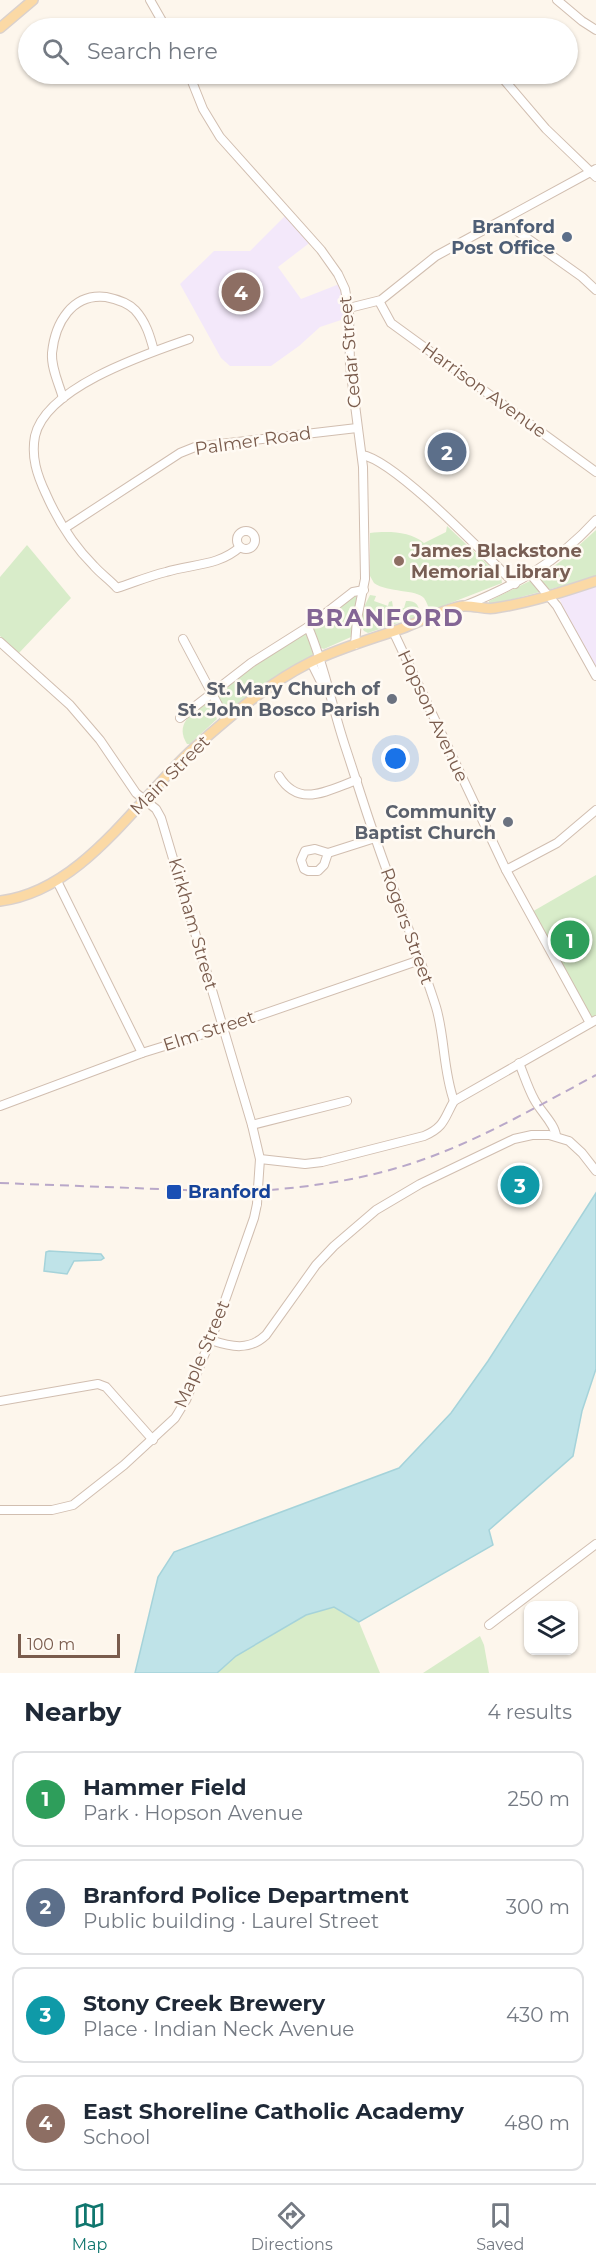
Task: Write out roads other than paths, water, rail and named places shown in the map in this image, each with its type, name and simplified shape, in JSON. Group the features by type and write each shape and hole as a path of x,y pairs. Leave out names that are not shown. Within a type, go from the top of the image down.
{"main road":[{"path":"0,28 33,0"},
{"path":"463,606 493,609 548,596 596,581"},
{"name":"Main Street","path":"0,901 57,881 91,854 165,776 226,720 280,681 321,657 463,606"}],"street":[{"path":"150,0 160,18"},
{"path":"557,0 596,30"},
{"name":"Cedar Street","path":"193,84 203,109 220,137 333,265 342,282 349,308 350,366 362,455 365,576 355,645"},
{"path":"349,308 379,302 436,256 594,173 546,129 508,84"},
{"path":"503,221 582,277 596,290"},
{"path":"63,398 52,354 60,324 68,310 78,302 95,297 122,301 134,309 144,321 154,351"},
{"name":"Harrison Avenue","path":"379,302 391,323 596,472"},
{"path":"189,339 109,370 54,405 40,422 35,435 37,472 50,503 65,528 94,567 117,588 166,571 218,561 230,556 240,547"},
{"name":"Palmer Road","path":"65,528 180,453 195,447 357,428"},
{"path":"362,455 379,461 425,499 515,584"},
{"name":"Main Street","path":"463,606 531,575 561,554 596,520"},
{"path":"531,575 557,606 596,676"},
{"path":"180,718 251,663 308,627 353,592 364,590"},
{"name":"Rogers Street","path":"308,627 321,657 327,686 375,838 436,1010 454,1101"},
{"name":"Hopson Avenue","path":"393,631 506,870 593,1022"},
{"path":"183,639 226,720"},
{"name":"Kirkham Street","path":"0,642 70,705 100,740 136,793 156,809 166,830 260,1159"},
{"name":"Rogers Street","path":"311,662 320,680 327,686"},
{"path":"279,776 292,791 307,795 317,794 357,780"},
{"path":"506,870 557,843 596,810"},
{"path":"328,853 375,838"},
{"path":"57,881 142,1053"},
{"name":"Elm Street","path":"0,1106 142,1053 223,1028 420,960"},
{"path":"260,1159 305,1164 322,1162 416,1139 438,1130 454,1101 593,1022"},
{"path":"519,1063 533,1098 543,1115 554,1126 556,1136"},
{"path":"252,1125 347,1101"},
{"path":"210,1340 241,1347 259,1341 266,1335 316,1265 358,1224 394,1198 514,1140 532,1134 556,1136 575,1146 595,1170"},
{"name":"Maple Street","path":"0,1510 52,1510 73,1505 153,1440 180,1410 210,1340 254,1218 260,1159"},
{"path":"0,1401 98,1384 106,1387 153,1440"},
{"path":"489,1625 596,1544"}],"water":[{"path":"596,1193 596,1369 582,1411 573,1456 489,1530 493,1545 359,1622 334,1607 306,1615 236,1656 217,1673 135,1673 158,1577 174,1552 399,1468 451,1413 488,1361"},
{"path":"46,1252 101,1254 104,1258 74,1261 67,1274 44,1271"}],"railway":[{"path":"0,1183 238,1192 303,1187 346,1180 410,1164 458,1146 505,1124 596,1075"}],"place":[{"name":"Branford Post Office","path":"567,237"},
{"name":"East Shoreline Catholic Academy","path":"241,292"},
{"name":"Branford Police Department","path":"447,452"},
{"name":"James Blackstone Memorial Library","path":"399,561"},
{"name":"St. Mary Church of St. John Bosco Parish","path":"392,699"},
{"name":"Community Baptist Church","path":"508,822"},
{"name":"Hammer Field","path":"570,940"},
{"name":"Stony Creek Brewery","path":"520,1185"},
{"name":"Branford","path":"174,1192"}],"district":[{"name":"BRANFORD","path":"385,617"}]}
